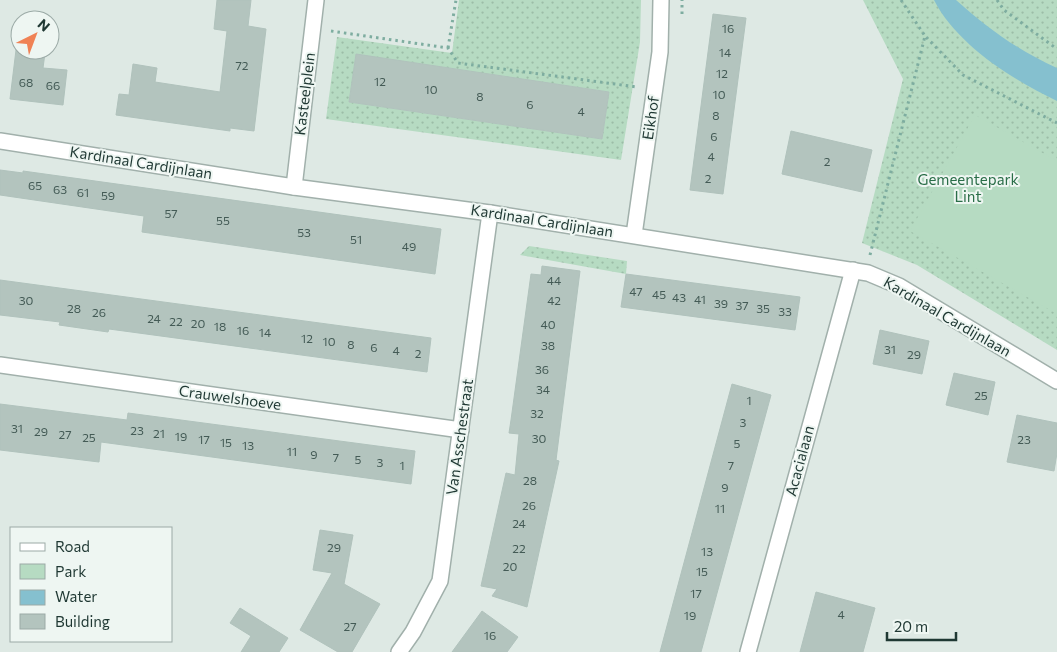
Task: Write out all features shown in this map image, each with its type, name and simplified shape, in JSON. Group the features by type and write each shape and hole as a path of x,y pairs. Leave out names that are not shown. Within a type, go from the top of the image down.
{"street":[{"name":"Kasteelplein","path":"294,187 316,0"},
{"name":"Eikhof","path":"634,235 660,52 661,0"},
{"name":"Kardinaal Cardijnlaan","path":"0,141 294,187 490,213 860,272 899,286 1057,381"},
{"name":"Van Asschestraat","path":"399,652 413,632 440,581 490,213"},
{"name":"Acacialaan","path":"748,652 860,272"},
{"name":"Crauwelshoeve","path":"0,365 461,430"}],"path":[{"path":"456,0 448,48 458,63 655,90"},
{"path":"901,0 925,36 963,75 1057,124"},
{"path":"997,0 1004,10 1057,49"},
{"path":"313,28 448,48"},
{"path":"860,272 867,264 925,36"}],"green space":[{"path":"459,0 641,0 640,42 621,160 326,119 337,37 452,53","holes":["356,55 609,92 602,139 349,102"]},
{"name":"Gemeentepark Lint","path":"863,0 1057,0 1057,350 917,265 862,243 903,79"},
{"path":"975,115 1057,161 1057,314 910,231"},
{"path":"529,246 627,261 626,274 520,255"}],"water":[{"path":"934,0 956,0 1004,38 1057,68 1057,101 1022,83 988,60 957,32"}],"building":[{"path":"217,0 251,0 248,26 266,29 254,131 230,128 230,131 116,115 119,94 129,95 133,64 157,68 155,82 220,92 227,31 214,29"},
{"path":"713,14 746,18 723,194 690,190"},
{"path":"356,54 609,92 602,139 349,102"},
{"path":"15,60 44,60 43,68 67,70 63,105 10,99"},
{"path":"791,131 872,150 862,192 782,174"},
{"path":"0,170 23,173 23,171 441,229 435,274 142,232 144,216 0,195"},
{"path":"542,266 580,271 556,460 559,461 527,607 492,596 497,589 481,586 506,473 515,475 519,434 509,433 531,274 541,275"},
{"path":"626,274 800,297 795,330 621,307"},
{"path":"0,280 431,338 427,372 109,329 108,332 59,325 60,322 0,315"},
{"path":"880,330 929,341 922,374 873,364"},
{"path":"954,373 995,382 988,415 946,405"},
{"path":"732,384 771,395 701,652 660,652"},
{"path":"0,404 127,420 128,413 415,451 411,484 101,442 99,462 0,450"},
{"path":"1017,415 1057,423 1057,453 1054,471 1007,462"},
{"path":"320,530 353,535 344,584 380,604 352,652 338,652 300,630 332,573 313,570"},
{"path":"816,592 875,608 863,652 800,652"},
{"path":"240,608 288,638 279,652 241,652 251,636 230,623"},
{"path":"482,611 518,637 507,652 452,652"}]}
